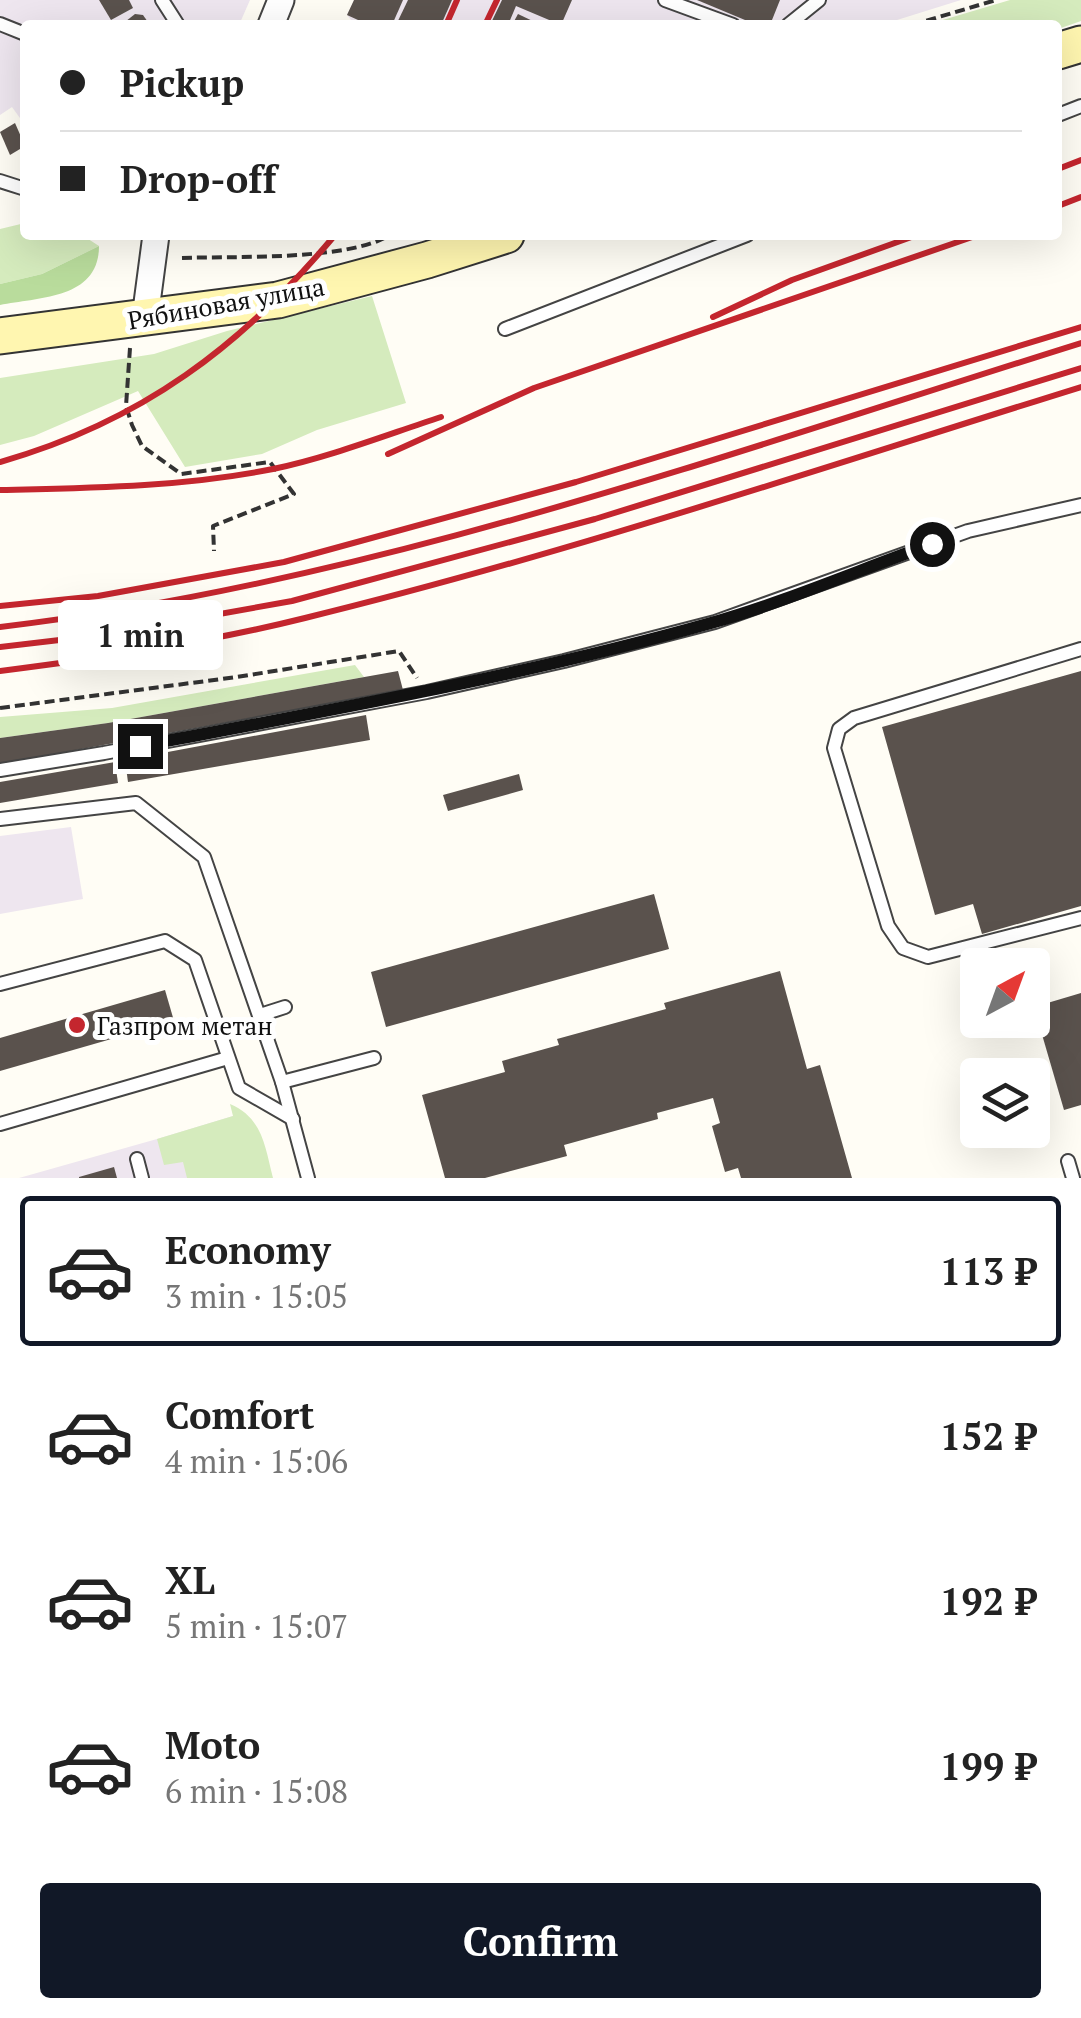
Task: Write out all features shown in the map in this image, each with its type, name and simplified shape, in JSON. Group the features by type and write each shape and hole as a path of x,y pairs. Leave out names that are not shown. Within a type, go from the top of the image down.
{"street":[{"path":"145,318 155,240"},
{"name":"Рябиновая улица","path":"0,336 278,300 490,240"}],"lane":[{"path":"666,0 720,20"},
{"path":"794,20 819,0"},
{"path":"505,329 735,240"},
{"path":"0,770 427,692 564,661 714,622 968,531 1081,506"},
{"path":"1081,649 854,718 839,730 834,748 888,926 903,948 928,957 1081,918"},
{"path":"0,819 136,803 204,856 282,1082 308,1178"},
{"path":"0,984 164,940 195,960 239,1088 292,1119"},
{"path":"260,1015 285,1006"},
{"path":"2,1120 228,1058"},
{"path":"282,1082 374,1058"},
{"path":"137,1159 142,1178"},
{"path":"1068,1161 1073,1178"}],"path":[{"path":"929,20 996,0"},
{"path":"182,258 321,252 379,240"},
{"path":"145,318 130,350 126,406 142,446 181,474 270,462 294,494 212,526 214,551"},
{"path":"0,708 237,678 399,651 427,692"}],"shaded area":[{"path":"0,0 250,0 241,20 20,20 20,118 12,107 0,115"},
{"path":"354,0 961,0 897,20 351,20 347,15"},
{"path":"71,827 83,899 0,914 0,836"},
{"path":"233,1116 249,1178 19,1178 157,1139"}],"green space":[{"path":"1010,0 1081,0 1081,21 1062,28 1062,20 943,20"},
{"path":"20,224 20,240 90,240 99,246 42,274 0,284 0,229"},
{"path":"99,246 96,263 78,286 49,297 0,305 0,284 42,274"},
{"path":"372,296 406,403 317,430 262,454 185,467 138,391 34,436 0,445 0,378 154,354 227,331"},
{"path":"355,665 364,677 108,723 0,738 0,717 112,708"},
{"path":"230,1104 256,1125 273,1178 187,1178 183,1162 164,1165 157,1139 233,1116"}],"building":[{"path":"99,0 129,0 133,8 111,20"},
{"path":"354,0 403,0 394,20 358,20 347,15"},
{"path":"408,0 452,0 443,20 398,20"},
{"path":"502,0 572,0 563,20 549,20 516,6 510,20 492,20"},
{"path":"697,0 780,0 772,20 745,20"},
{"path":"135,14 146,20 127,20"},
{"path":"15,123 20,149 10,155 0,132"},
{"path":"398,671 403,690 0,764 0,738 108,723"},
{"path":"1081,671 1081,906 982,934 973,904 935,915 882,727"},
{"path":"366,715 370,740 128,782 125,760"},
{"path":"115,762 118,783 0,803 0,782"},
{"path":"519,774 523,790 448,811 443,795"},
{"path":"654,894 669,949 386,1027 371,972"},
{"path":"780,971 807,1069 820,1065 852,1178 741,1178 738,1168 725,1172 712,1126 720,1123 713,1098 657,1113 658,1119 564,1145 567,1156 485,1178 445,1178 422,1095 505,1072 502,1061 559,1045 557,1039 666,1009 664,1003"},
{"path":"165,990 174,1021 0,1071 0,1038"},
{"path":"1081,993 1081,1105 1064,1110 1043,1038 1050,1038 1050,1002"},
{"path":"114,1167 117,1178 79,1178 79,1177"}],"railway":[{"path":"448,20 457,0"},
{"path":"487,20 497,0"},
{"path":"1062,167 1081,160"},
{"path":"1062,204 1081,197"},
{"path":"0,462 99,425 185,375 263,312 331,240"},
{"path":"713,317 792,280 903,240"},
{"path":"388,454 534,388 963,240"},
{"path":"0,606 98,596 284,562 576,482 1081,327"},
{"path":"0,627 138,607 276,580 411,547 681,470 1081,343"},
{"path":"0,647 102,635 292,601 595,519 1081,368"},
{"path":"0,671 230,635 403,593 695,508 1081,387"},
{"path":"0,490 137,486 239,475 316,458 441,417"}],"place":[{"name":"Газпром метан","path":"77,1025"}],"route":[{"path":"140,746 427,692 564,661 714,622 932,544"}]}
